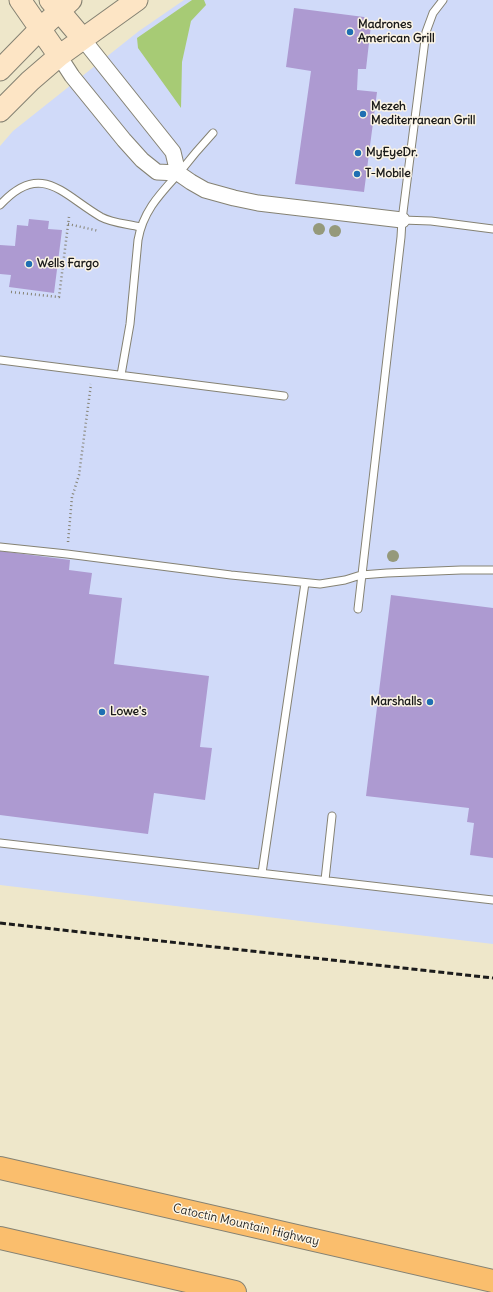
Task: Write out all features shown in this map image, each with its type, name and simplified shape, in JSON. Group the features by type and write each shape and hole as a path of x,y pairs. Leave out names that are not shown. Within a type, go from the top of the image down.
{"highway":[{"name":"Catoctin Mountain Highway","path":"0,1168 493,1281"},
{"path":"0,1238 235,1292"}],"street":[{"path":"20,0 77,82 124,140 142,160 158,172 178,173 206,190 258,203 402,220"},
{"path":"0,111 58,56 137,0"},
{"path":"0,70 40,29 60,3 82,38 173,152 178,173"}],"lane":[{"path":"358,609 402,220 426,32 433,13 443,0"},
{"path":"121,375 130,324 140,226 148,211 212,132"},
{"path":"0,205 10,194 22,186 37,183 54,185 102,218 140,226"},
{"path":"402,220 432,221 493,229"},
{"path":"0,360 284,396"},
{"path":"0,547 231,575 320,584 345,580 361,575 461,570 493,570"},
{"path":"262,873 304,583"},
{"path":"325,880 332,816"},
{"path":"0,843 493,900"}],"path":[{"path":"11,292 59,298 69,217"}],"shaded area":[{"path":"184,0 493,0 493,944 0,885 0,146 13,131 139,31"}],"green space":[{"path":"192,0 204,0 206,5 191,21 182,62 181,108 138,48 137,38"}],"building":[{"path":"294,8 364,17 371,25 366,69 358,69 357,90 377,92 364,192 295,184 311,71 286,67"},
{"name":"Wells Fargo","path":"29,219 49,221 48,229 62,230 54,293 9,287 11,275 0,274 0,245 15,246 17,225 28,226"},
{"name":"Lowe's","path":"0,551 70,560 69,570 92,573 89,594 122,598 114,664 209,676 200,747 212,748 205,800 154,793 148,834 0,815"},
{"name":"Marshalls","path":"391,595 493,608 493,858 470,855 474,823 467,822 469,808 366,796"}],"railway":[{"path":"0,923 493,978"}],"place":[{"name":"Madrones American Grill","path":"350,32"},
{"name":"Mezeh Mediterranean Grill","path":"363,114"},
{"name":"MyEyeDr.","path":"358,153"},
{"name":"T-Mobile","path":"357,174"},
{"name":"Wells Fargo","path":"29,264"},
{"name":"Marshalls","path":"430,702"},
{"name":"Lowe's","path":"102,712"}]}
